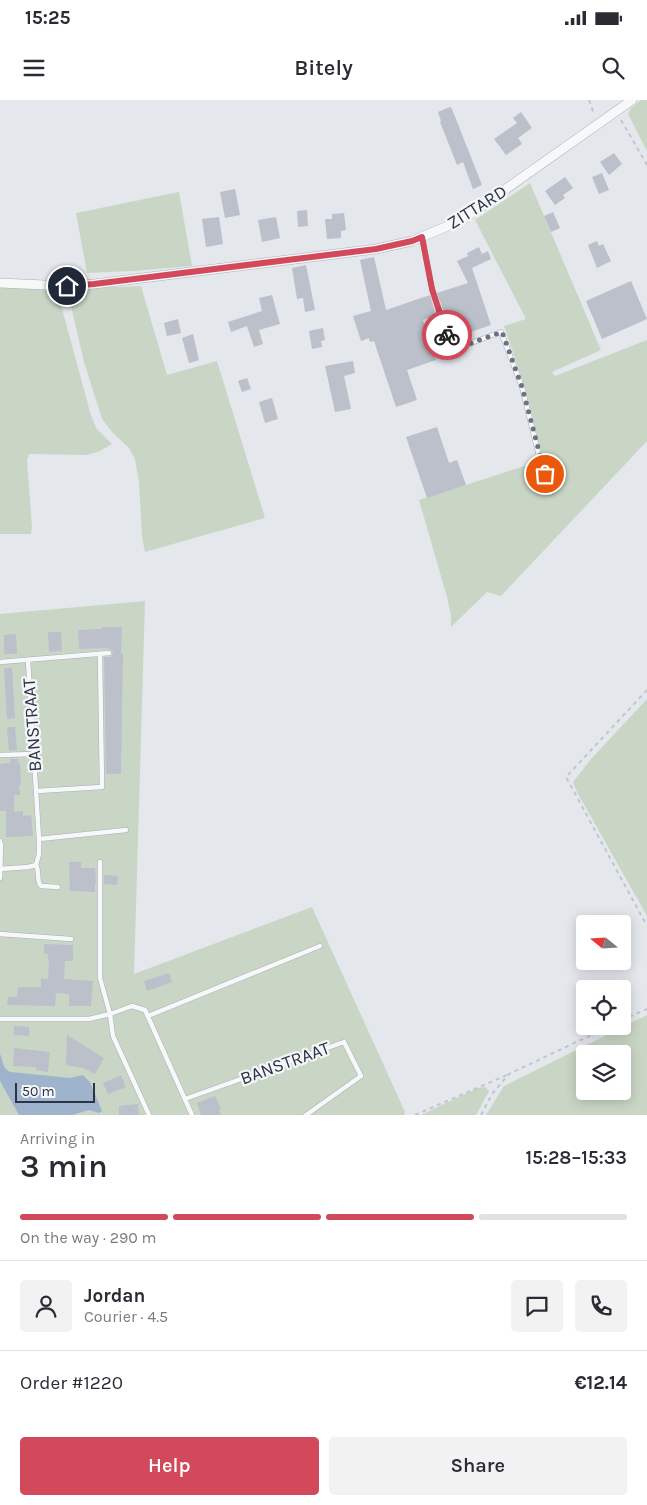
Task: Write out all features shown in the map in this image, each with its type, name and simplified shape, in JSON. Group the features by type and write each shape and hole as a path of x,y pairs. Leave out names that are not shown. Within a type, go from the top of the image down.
{"street":[{"name":"ZITTARD","path":"0,283 67,286 94,284 376,249 412,241 462,220 632,100"}],"lane":[{"path":"422,237 432,289 452,350 502,332 522,387 550,493"},
{"name":"BANSTRAAT","path":"0,662 109,653"},
{"name":"BANSTRAAT","path":"36,791 102,787 100,654"},
{"name":"BANSTRAAT","path":"28,660 39,839 39,854 36,865"},
{"path":"0,755 34,754"},
{"path":"39,839 126,830"},
{"path":"0,841 2,845 0,878"},
{"path":"100,862 100,978 110,1014 113,1036 149,1115"},
{"path":"0,869 36,865 38,868 38,882 41,886 58,888"},
{"path":"0,934 71,939"},
{"path":"148,1016 320,946"},
{"path":"0,1019 80,1020 110,1014 132,1006 145,1010 192,1115"},
{"name":"BANSTRAAT","path":"185,1099 344,1042 361,1076 306,1115"}],"path":[{"path":"589,100 598,124"},
{"path":"616,112 647,165"},
{"path":"647,690 566,777 647,926"},
{"path":"631,1016 647,1009"},
{"path":"415,1115 509,1074 591,1035"},
{"path":"481,1115 492,1094 509,1074"}],"green space":[{"path":"641,100 647,100 647,151 628,114 631,108"},
{"path":"530,183 601,350 552,372 555,376 647,340 647,441 501,596 487,592 451,627 451,615 447,597 419,500 543,460 526,391 504,326 526,319 475,220"},
{"path":"179,192 192,266 87,273 76,213"},
{"path":"141,286 167,375 217,361 265,518 145,552 142,537 139,482 135,459 129,448 112,432 102,419 84,362 67,289"},
{"path":"0,287 57,290 90,412 96,428 112,444 100,451 87,455 29,454 27,460 31,534 0,534"},
{"path":"145,601 134,974 312,907 405,1112 404,1115 0,1115 0,614"},
{"path":"647,699 647,916 573,782 592,758"},
{"path":"647,1015 647,1115 486,1115 504,1086 576,1050 576,1100 631,1100 631,1045 587,1045 607,1035 631,1035 631,1023"},
{"path":"485,1087 489,1091 476,1115 421,1115 478,1088"}],"water":[{"path":"0,1054 5,1067 11,1072 70,1078 83,1075 90,1082 102,1111 99,1113 89,1110 72,1115 19,1115 0,1081"}],"building":[{"path":"450,107 482,185 473,189 463,162 457,165 440,122 438,112"},
{"path":"521,112 532,128 518,138 522,144 506,155 494,139 517,123 513,118"},
{"path":"614,153 622,164 609,175 600,162"},
{"path":"602,173 609,190 599,194 592,177"},
{"path":"565,177 573,188 563,195 565,198 555,205 545,191"},
{"path":"235,189 240,215 225,218 220,192"},
{"path":"307,210 308,226 298,227 297,211"},
{"path":"553,212 560,228 551,232 544,216"},
{"path":"344,213 346,230 341,231 341,238 327,239 325,219 332,219 332,214"},
{"path":"219,217 223,244 206,247 202,219"},
{"path":"276,217 280,238 262,242 258,220"},
{"path":"597,241 599,246 603,244 611,261 597,268 588,245"},
{"path":"479,247 482,254 488,251 491,259 472,268 491,325 453,338 437,293 468,283 457,261 468,256 467,253"},
{"path":"374,257 386,310 430,295 436,315 423,320 436,360 407,370 417,400 396,407 374,341 370,342 369,338 361,341 353,316 371,311 360,260"},
{"path":"306,265 315,310 305,312 303,298 297,299 292,268"},
{"path":"631,281 647,319 602,339 586,301"},
{"path":"272,295 280,324 259,330 263,344 254,347 247,326 231,332 228,322 262,311 259,298"},
{"path":"178,319 181,333 167,336 164,323"},
{"path":"323,328 325,340 321,341 322,347 312,349 309,331"},
{"path":"193,334 199,360 189,363 182,338"},
{"path":"353,361 355,373 344,376 351,409 335,412 325,366"},
{"path":"247,378 251,389 242,392 238,381"},
{"path":"272,398 278,419 265,423 259,402"},
{"path":"437,427 449,463 457,460 466,485 427,498 406,437"},
{"path":"102,627 122,627 121,774 106,774 104,657 111,657 113,652 110,649 104,648 79,649 78,630 102,629"},
{"path":"48,632 61,632 62,651 49,652"},
{"path":"16,634 17,654 4,654 4,635"},
{"path":"4,668 12,668 15,718 7,719"},
{"path":"7,727 15,727 17,750 9,751"},
{"path":"10,759 18,759 18,763 20,763 20,795 14,795 14,812 23,811 23,816 31,815 33,836 6,837 6,811 0,811 0,764 10,763"},
{"path":"69,862 81,862 81,868 95,868 95,892 70,891"},
{"path":"104,875 118,876 117,885 104,884"},
{"path":"44,944 73,945 73,961 65,961 64,979 93,981 91,1006 69,1006 69,994 56,993 55,1006 7,1005 8,997 17,997 18,987 41,987 41,978 48,979 49,960 48,954 44,954"},
{"path":"169,973 172,982 147,991 144,981"},
{"path":"14,1026 29,1027 29,1036 14,1035"},
{"path":"67,1035 104,1058 95,1074 83,1068 66,1065"},
{"path":"14,1048 50,1052 48,1072 36,1070 36,1067 13,1066"},
{"path":"121,1075 126,1087 108,1094 103,1083"},
{"path":"215,1096 221,1109 219,1110 221,1115 201,1115 197,1103"},
{"path":"138,1104 139,1115 119,1115 119,1106"}],"way so far":[{"path":"447,335 452,350 502,332 522,387 545,474"}],"route":[{"path":"67,286 241,267 376,249 422,237 432,289 447,335"}]}
